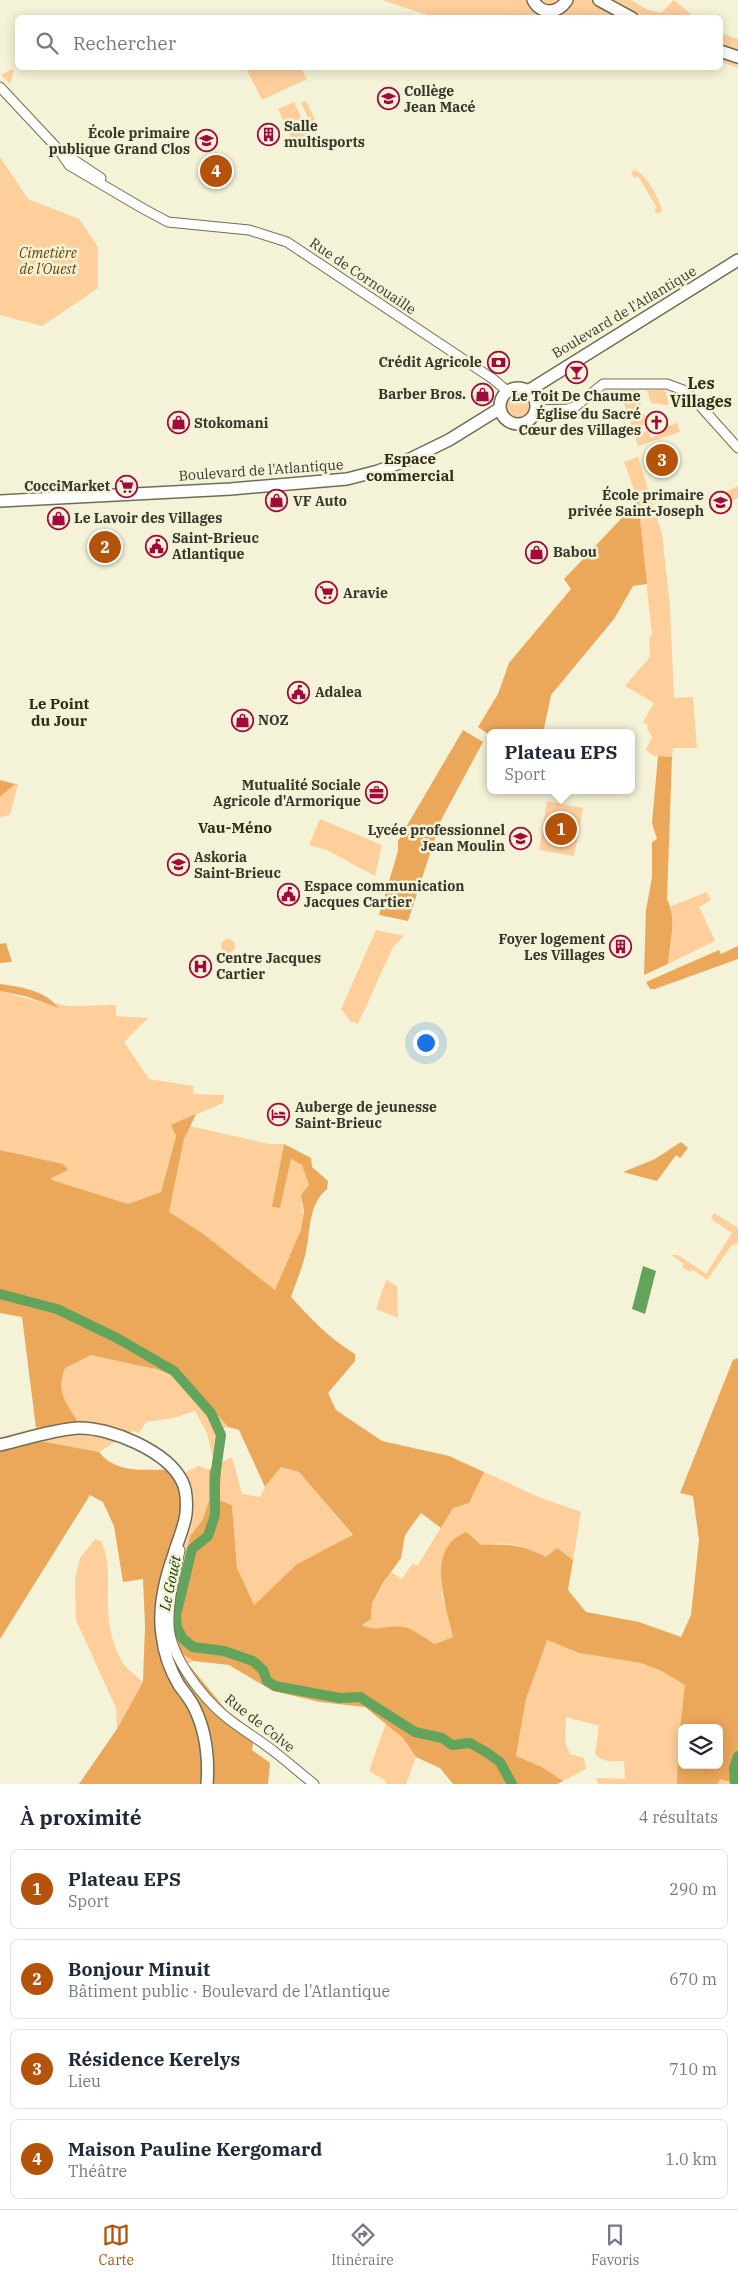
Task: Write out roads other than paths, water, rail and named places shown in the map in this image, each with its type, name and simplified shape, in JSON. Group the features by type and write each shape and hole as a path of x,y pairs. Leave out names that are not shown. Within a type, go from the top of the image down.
{"main road":[{"path":"533,0 536,6 547,11 558,9 567,0"},
{"path":"599,0 626,15"},
{"path":"723,52 738,56"},
{"name":"Boulevard de l'Atlantique","path":"528,391 738,260"},
{"path":"516,388 528,391 535,399 536,410 531,420 519,425 505,420 499,409 500,401 507,391 516,388"},
{"name":"Boulevard de l'Atlantique","path":"0,501 278,486 347,479 378,471 410,459 449,440 499,409"},
{"path":"0,1445 78,1428 101,1430 120,1434 163,1460 174,1469 182,1480 187,1498 184,1527 170,1563 160,1613 162,1634 170,1667 178,1684 193,1704 202,1724 206,1745 207,1784"}],"street":[{"name":"Rue de Cornouaille","path":"0,87 58,149 145,203 187,224 249,230 287,242 493,379 507,391"},
{"path":"536,410 568,409 576,406 603,384 667,384 683,390 694,398 738,448"},
{"name":"Rue de Colve","path":"179,1538 181,1544 170,1601 169,1627 174,1647 183,1664 201,1692 226,1717 276,1753 314,1784"}],"waterway":[{"name":"Le Gouët","path":"0,1294 57,1309 117,1338 174,1371 211,1413 221,1435 215,1477 215,1515 208,1536 192,1549 176,1615 177,1628 183,1639 193,1647 224,1651 253,1661 263,1670 267,1681 275,1686 340,1698 360,1697 415,1732 442,1738 452,1745 470,1743 500,1762 512,1784"},
{"name":"Le Gouët","path":"735,1784 734,1768 738,1756"}],"place":[{"name":"Collège Jean Macé","path":"388,99"},
{"name":"Salle multisports","path":"268,134"},
{"name":"École primaire publique Grand Clos","path":"206,141"},
{"name":"Maison Pauline Kergomard","path":"216,171"},
{"name":"Crédit Agricole","path":"498,362"},
{"name":"Le Toit De Chaume","path":"576,373"},
{"name":"Barber Bros.","path":"482,394"},
{"name":"Église du Sacré Cœur des Villages","path":"657,422"},
{"name":"Stokomani","path":"178,423"},
{"name":"Résidence Kerelys","path":"662,460"},
{"name":"CocciMarket","path":"126,486"},
{"name":"VF Auto","path":"277,501"},
{"name":"École primaire privée Saint-Joseph","path":"720,503"},
{"name":"Le Lavoir des Villages","path":"58,518"},
{"name":"Saint-Brieuc Atlantique","path":"156,546"},
{"name":"Bonjour Minuit","path":"105,547"},
{"name":"Babou","path":"537,552"},
{"name":"Aravie","path":"327,593"},
{"name":"Adalea","path":"299,692"},
{"name":"NOZ","path":"242,720"},
{"name":"Mutualité Sociale Agricole d'Armorique","path":"377,793"},
{"name":"Plateau EPS","path":"561,829"},
{"name":"Lycée professionnel Jean Moulin","path":"521,838"},
{"name":"Askoria Saint-Brieuc","path":"178,865"},
{"name":"Espace communication Jacques Cartier","path":"288,894"},
{"name":"Foyer logement Les Villages","path":"621,947"},
{"name":"Centre Jacques Cartier","path":"200,966"},
{"name":"Auberge de jeunesse Saint-Brieuc","path":"279,1115"}],"district":[{"name":"Les Villages","path":"701,392"},
{"name":"Espace commercial","path":"410,466"},
{"name":"Le Point du Jour","path":"59,712"},
{"name":"Vau-Méno","path":"235,827"}],"park label":[{"name":"Cimetière de l'Ouest","path":"48,262"}]}
